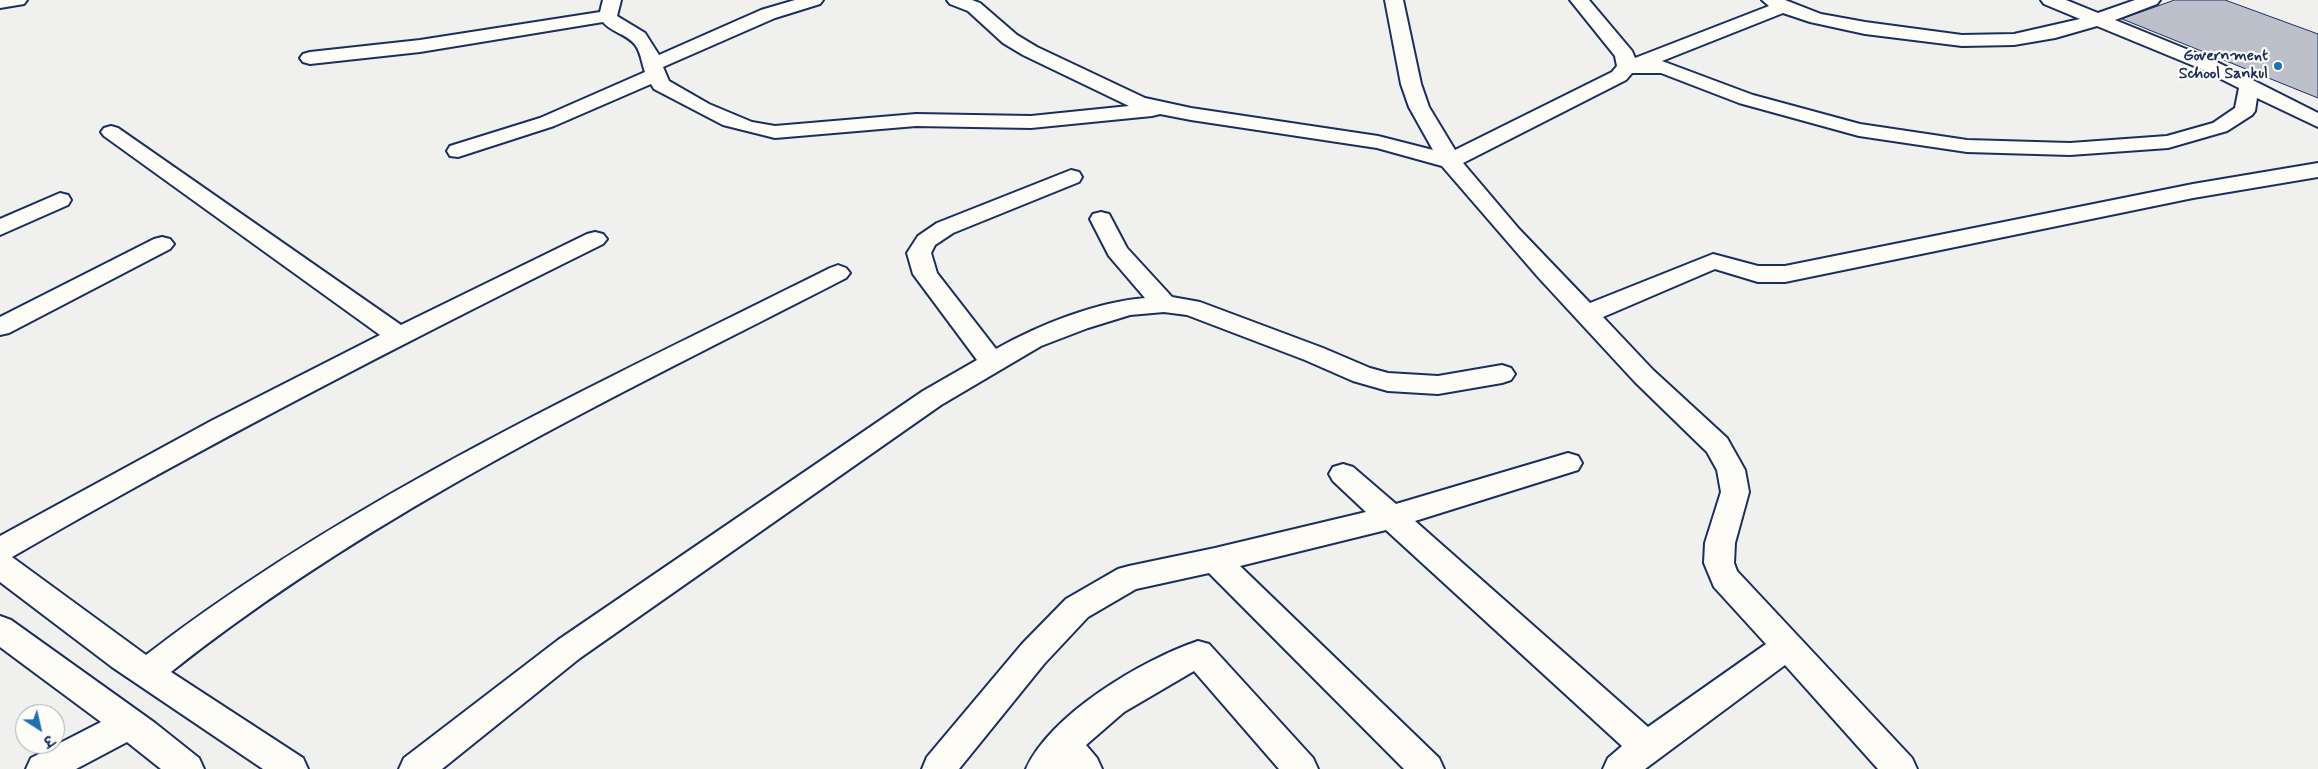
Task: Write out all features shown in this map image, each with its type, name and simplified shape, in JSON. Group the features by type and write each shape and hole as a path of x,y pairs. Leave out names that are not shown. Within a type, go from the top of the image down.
{"street":[{"path":"0,4 18,0"},
{"path":"458,151 555,118 768,14 814,0"},
{"path":"956,0 974,8 1010,39 1044,58 1139,103 1162,109 1370,140 1450,161 1619,76 1627,67 1777,4 1818,18 1858,27 1959,40 1994,41 2050,33 2099,20 2151,0"},
{"path":"1394,0 1411,84 1419,107 1450,161 1510,234 1644,376 1716,445 1731,470 1735,492 1720,543 1719,564 1725,578 1737,594 1900,769"},
{"path":"1579,0 1624,56 1627,67"},
{"path":"2057,1 2206,64 2318,121"},
{"path":"310,58 429,45 610,8 612,24 637,36 644,42 653,70 661,85 737,124 756,130 775,132 916,120 1031,122 1162,109"},
{"path":"1627,67 1663,67 1746,99 1859,130 1967,146 2070,149 2168,142 2220,127 2245,111 2249,86"},
{"path":"111,132 400,336"},
{"path":"1587,314 1713,261 1727,263 1760,274 1781,274 2193,191 2318,170"},
{"path":"993,363 924,274 919,253 926,241 945,228 1071,177"},
{"path":"0,228 60,200"},
{"path":"1101,219 1116,251 1164,304"},
{"path":"0,550 94,495 400,336 596,239"},
{"path":"0,327 162,244"},
{"path":"146,673 235,606 402,500 525,432 838,274"},
{"path":"416,769 569,649 932,398 1032,340 1079,322 1128,307 1164,304 1191,308 1314,354 1362,375 1388,382 1412,386 1438,385 1502,374"},
{"path":"938,768 1034,654 1077,608 1129,578 1215,560 1391,517 1568,463"},
{"path":"1343,474 1647,747"},
{"path":"1215,560 1427,769"},
{"path":"0,565 146,673 292,769"},
{"path":"0,629 187,769"},
{"path":"1620,769 1647,747 1786,647"},
{"path":"1043,769 1063,743 1107,704 1144,680 1198,654 1301,769"},
{"path":"44,769 129,724"},
{"path":"1063,743 1085,769"}],"building":[{"name":"Government School Sankul","path":"2175,0 2225,0 2318,34 2318,98 2122,19"}],"place":[{"name":"Government School Sankul","path":"2278,66"}]}
